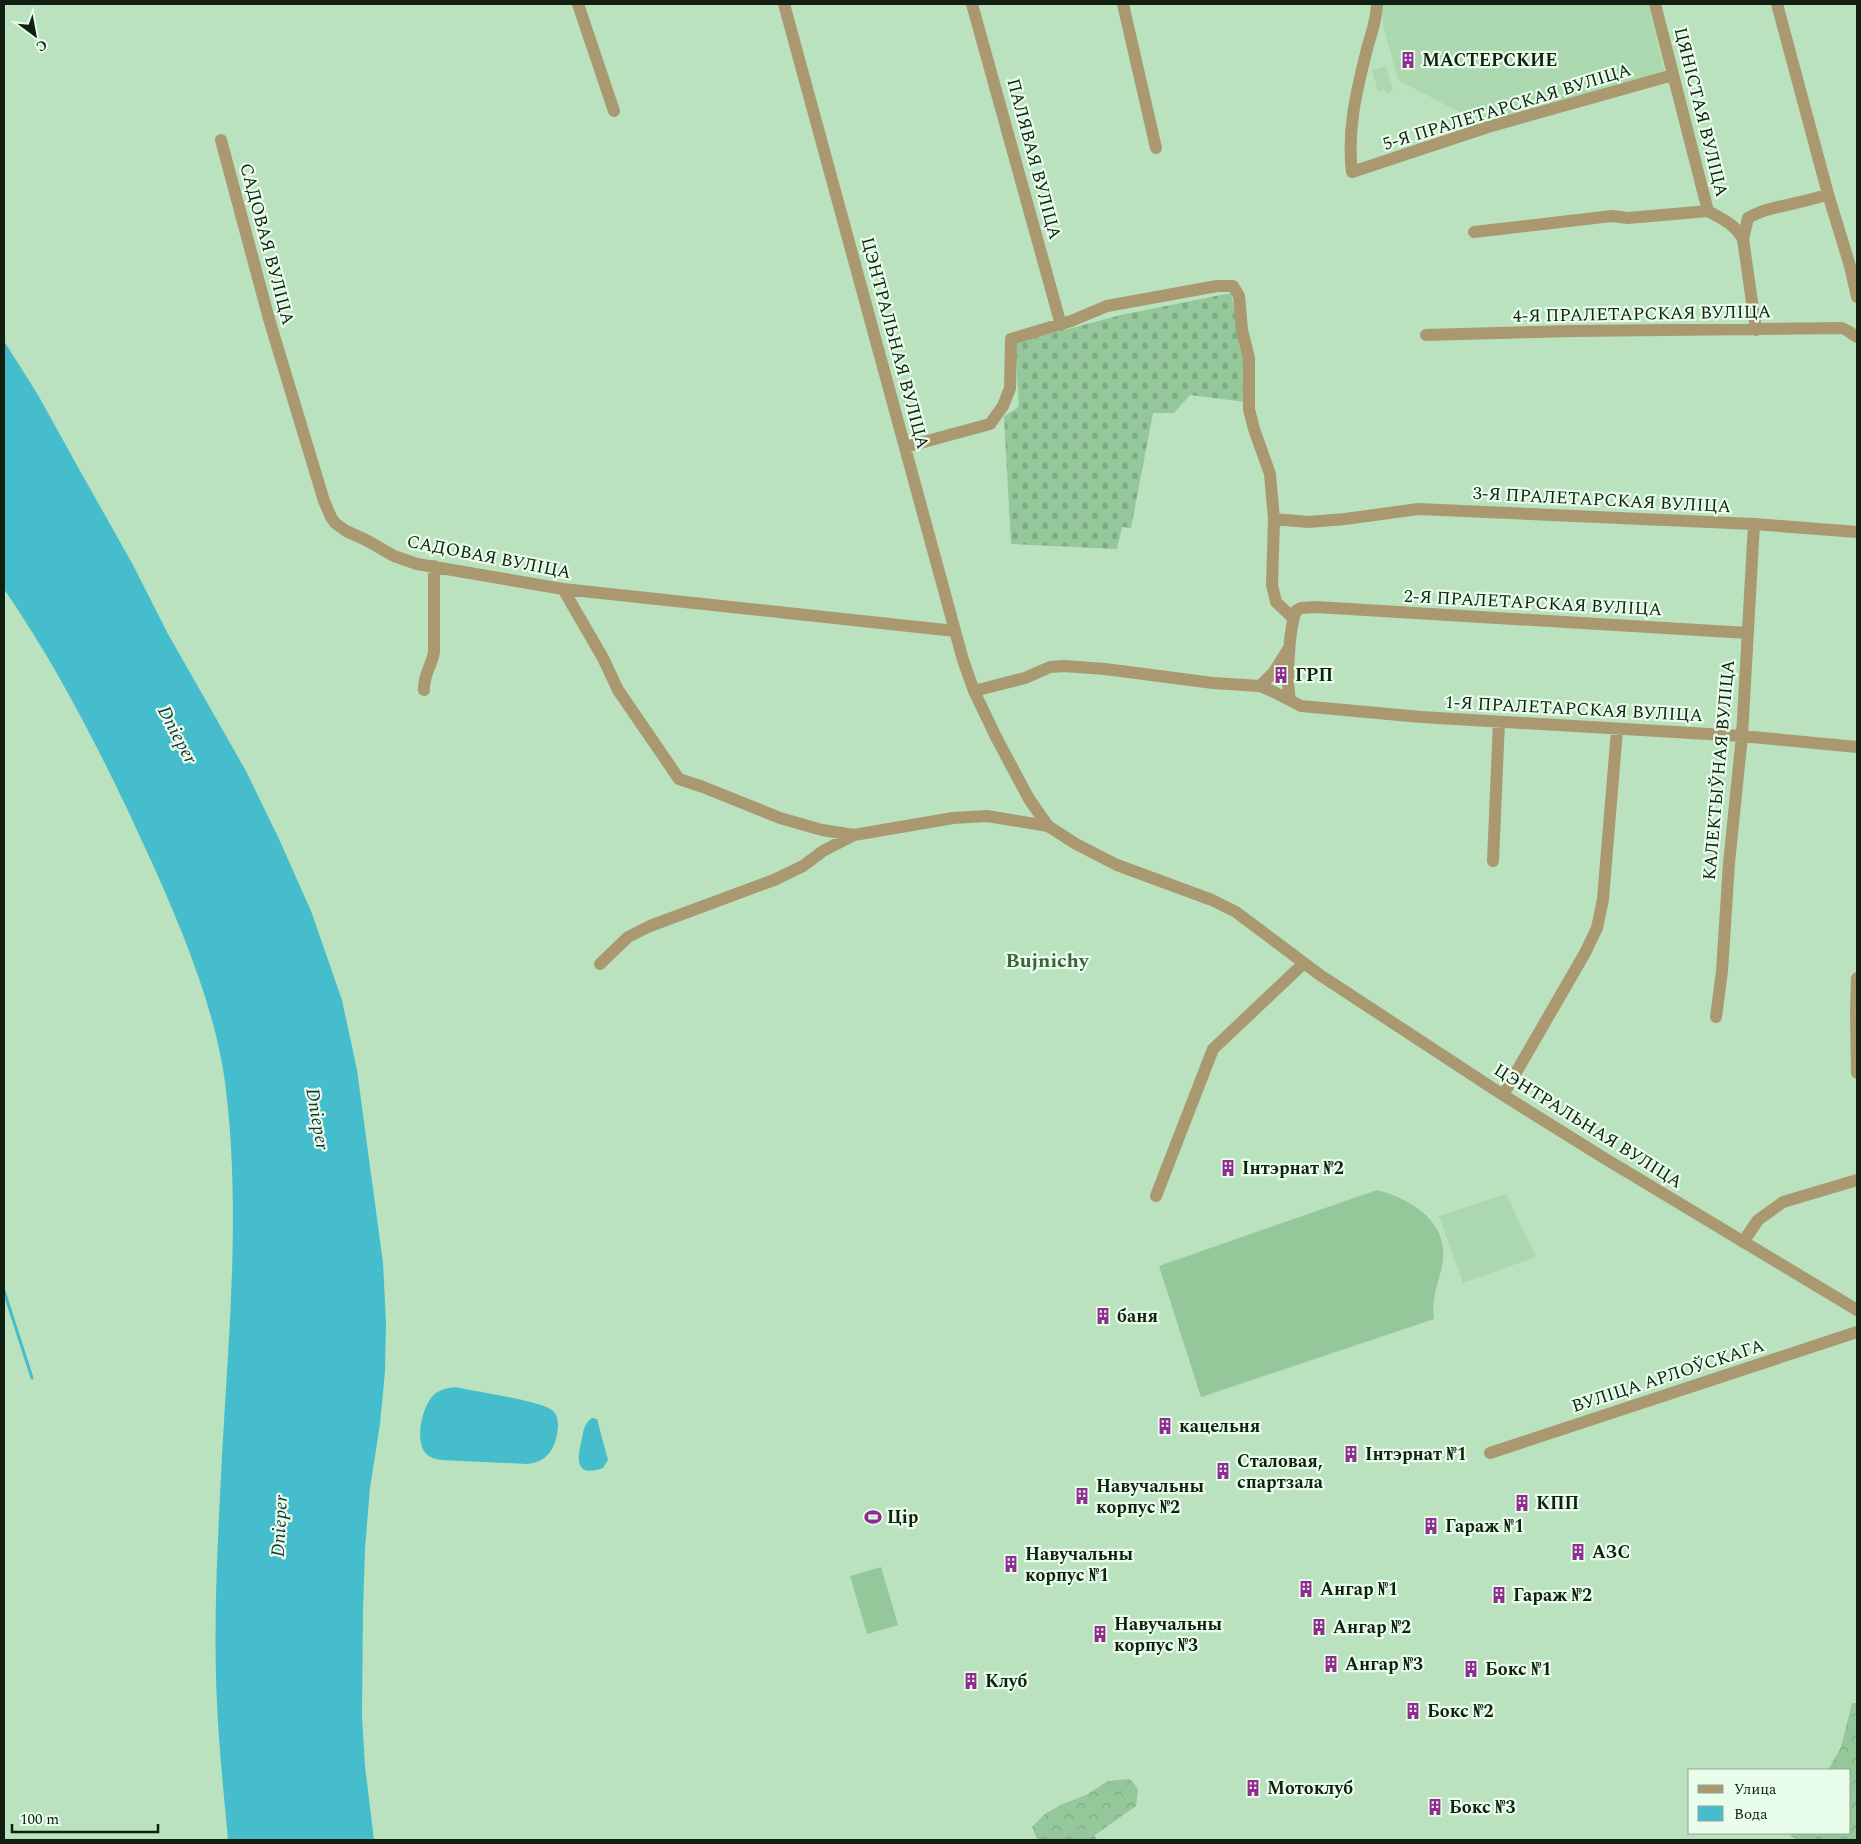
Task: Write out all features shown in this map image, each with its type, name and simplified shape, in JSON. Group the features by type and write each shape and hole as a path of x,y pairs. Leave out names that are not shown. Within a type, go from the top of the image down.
{"street":[{"path":"578,4 614,111"},
{"name":"ЦЭНТРАЛЬНАЯ ВУЛІЦА","path":"784,4 831,170 955,631 974,691 1016,776 1037,812 1048,826 1076,844 1117,865 1212,900 1236,912 1304,963 1503,1095 1857,1310"},
{"name":"ПАЛЯВАЯ ВУЛІЦА","path":"972,4 1060,325"},
{"path":"1123,4 1156,148"},
{"name":"5-Я ПРАЛЕТАРСКАЯ ВУЛІЦА","path":"1377,4 1375,24 1370,36 1353,106 1350,154 1352,172 1488,127 1672,75"},
{"name":"ЦЯНІСТАЯ ВУЛІЦА","path":"1655,4 1708,211 1739,230 1743,239"},
{"path":"1777,4 1857,297"},
{"name":"САДОВАЯ ВУЛІЦА","path":"221,140 269,319 324,501 330,517 346,531 394,556 417,564 563,589 955,631"},
{"path":"1756,330 1743,239 1748,218 1757,213 1813,200 1828,194"},
{"path":"1474,232 1612,216 1628,218 1708,211"},
{"path":"905,447 990,424 1003,406 1010,388 1011,340 1060,325 1107,306 1217,286 1233,286 1239,296 1242,330 1249,358 1250,409 1254,429 1270,474 1274,519 1272,585 1276,602 1293,618 1290,700 1260,686 1213,684 1105,669 1064,666 1050,667 1025,678 974,691"},
{"name":"4-Я ПРАЛЕТАРСКАЯ ВУЛІЦА","path":"1426,335 1842,328 1857,337"},
{"name":"3-Я ПРАЛЕТАРСКАЯ ВУЛІЦА","path":"1274,519 1308,522 1418,510 1754,524 1857,532"},
{"name":"КАЛЕКТЫЎНАЯ ВУЛІЦА","path":"1716,1017 1722,971 1729,863 1742,736 1754,524"},
{"path":"424,690 423,684 433,660 434,652 434,566"},
{"path":"563,589 603,658 618,690 678,779 703,786 780,818 822,830 854,835"},
{"name":"2-Я ПРАЛЕТАРСКАЯ ВУЛІЦА","path":"1293,618 1296,611 1301,608 1316,607 1748,633"},
{"path":"1260,686 1283,659 1291,643"},
{"name":"1-Я ПРАЛЕТАРСКАЯ ВУЛІЦА","path":"1290,700 1301,706 1421,717 1742,736 1857,747"},
{"path":"1493,862 1499,722"},
{"path":"1503,1095 1585,953 1597,928 1603,900 1618,730"},
{"path":"600,964 628,937 650,926 774,880 803,866 823,851 854,835 953,818 987,816 1048,826"},
{"path":"1156,1196 1213,1049 1304,963"},
{"path":"1857,978 1857,1073"},
{"path":"1743,1242 1758,1220 1783,1202 1857,1180"},
{"name":"ВУЛІЦА АРЛОЎСКАГА","path":"1490,1453 1857,1332"}],"shaded area":[{"path":"1382,4 1648,4 1665,74 1482,124 1398,80 1383,24"},
{"path":"1386,66 1393,91 1387,93 1385,90 1378,92 1372,70"},
{"path":"1506,1194 1536,1257 1463,1283 1439,1216"}],"green space":[{"path":"1231,293 1246,366 1246,402 1190,395 1174,413 1153,413 1131,528 1122,527 1117,549 1011,544 1004,416 1019,405 1015,343 1121,315"},
{"path":"1377,1190 1403,1200 1426,1215 1435,1225 1441,1237 1443,1251 1442,1266 1434,1298 1434,1319 1201,1397 1159,1266"},
{"path":"881,1567 898,1625 867,1634 850,1576"},
{"path":"1852,1703 1857,1703 1857,1840 1799,1840 1790,1836 1791,1834 1851,1834 1851,1769 1829,1769 1841,1747"},
{"path":"1130,1779 1138,1789 1136,1806 1095,1835 1096,1840 1037,1839 1032,1827 1046,1813 1086,1795 1108,1781"}],"water":[{"name":"Dnieper","path":"4,341 38,395 133,565 168,634 246,771 311,911 342,1000 357,1070 383,1263 386,1322 385,1372 380,1424 370,1488 365,1549 363,1611 362,1716 365,1766 374,1840 228,1840 216,1672 218,1548 233,1222 230,1129 225,1082 214,1027 197,971 153,865 120,794 66,689 4,589"},
{"path":"455,1387 535,1403 552,1410 557,1417 558,1425 555,1442 548,1455 537,1462 527,1464 441,1460 429,1456 421,1445 420,1438 420,1429 427,1404 436,1393"},
{"path":"592,1418 597,1419 608,1460 603,1468 588,1471 579,1462 579,1450 584,1429"}],"waterway":[{"path":"4,1291 32,1378"}],"place":[{"name":"МАСТЕРСКИЕ","path":"1408,60"},
{"name":"ГРП","path":"1281,675"},
{"name":"Інтэрнат №2","path":"1228,1168"},
{"name":"баня","path":"1103,1316"},
{"name":"кацельня","path":"1165,1426"},
{"name":"Інтэрнат №1","path":"1351,1454"},
{"name":"Сталовая, спартзала","path":"1223,1471"},
{"name":"Навучальны корпус №2","path":"1082,1496"},
{"name":"КПП","path":"1522,1503"},
{"name":"Цір","path":"873,1517"},
{"name":"Гараж №1","path":"1431,1526"},
{"name":"АЗС","path":"1578,1552"},
{"name":"Навучальны корпус №1","path":"1011,1564"},
{"name":"Ангар №1","path":"1306,1589"},
{"name":"Гараж №2","path":"1499,1595"},
{"name":"Ангар №2","path":"1319,1627"},
{"name":"Навучальны корпус №3","path":"1100,1634"},
{"name":"Ангар №3","path":"1331,1664"},
{"name":"Бокс №1","path":"1471,1669"},
{"name":"Клуб","path":"971,1681"},
{"name":"Бокс №2","path":"1413,1711"},
{"name":"Мотоклуб","path":"1253,1788"},
{"name":"Бокс №3","path":"1435,1807"}],"district":[{"name":"Bujnichy","path":"1047,961"}]}
